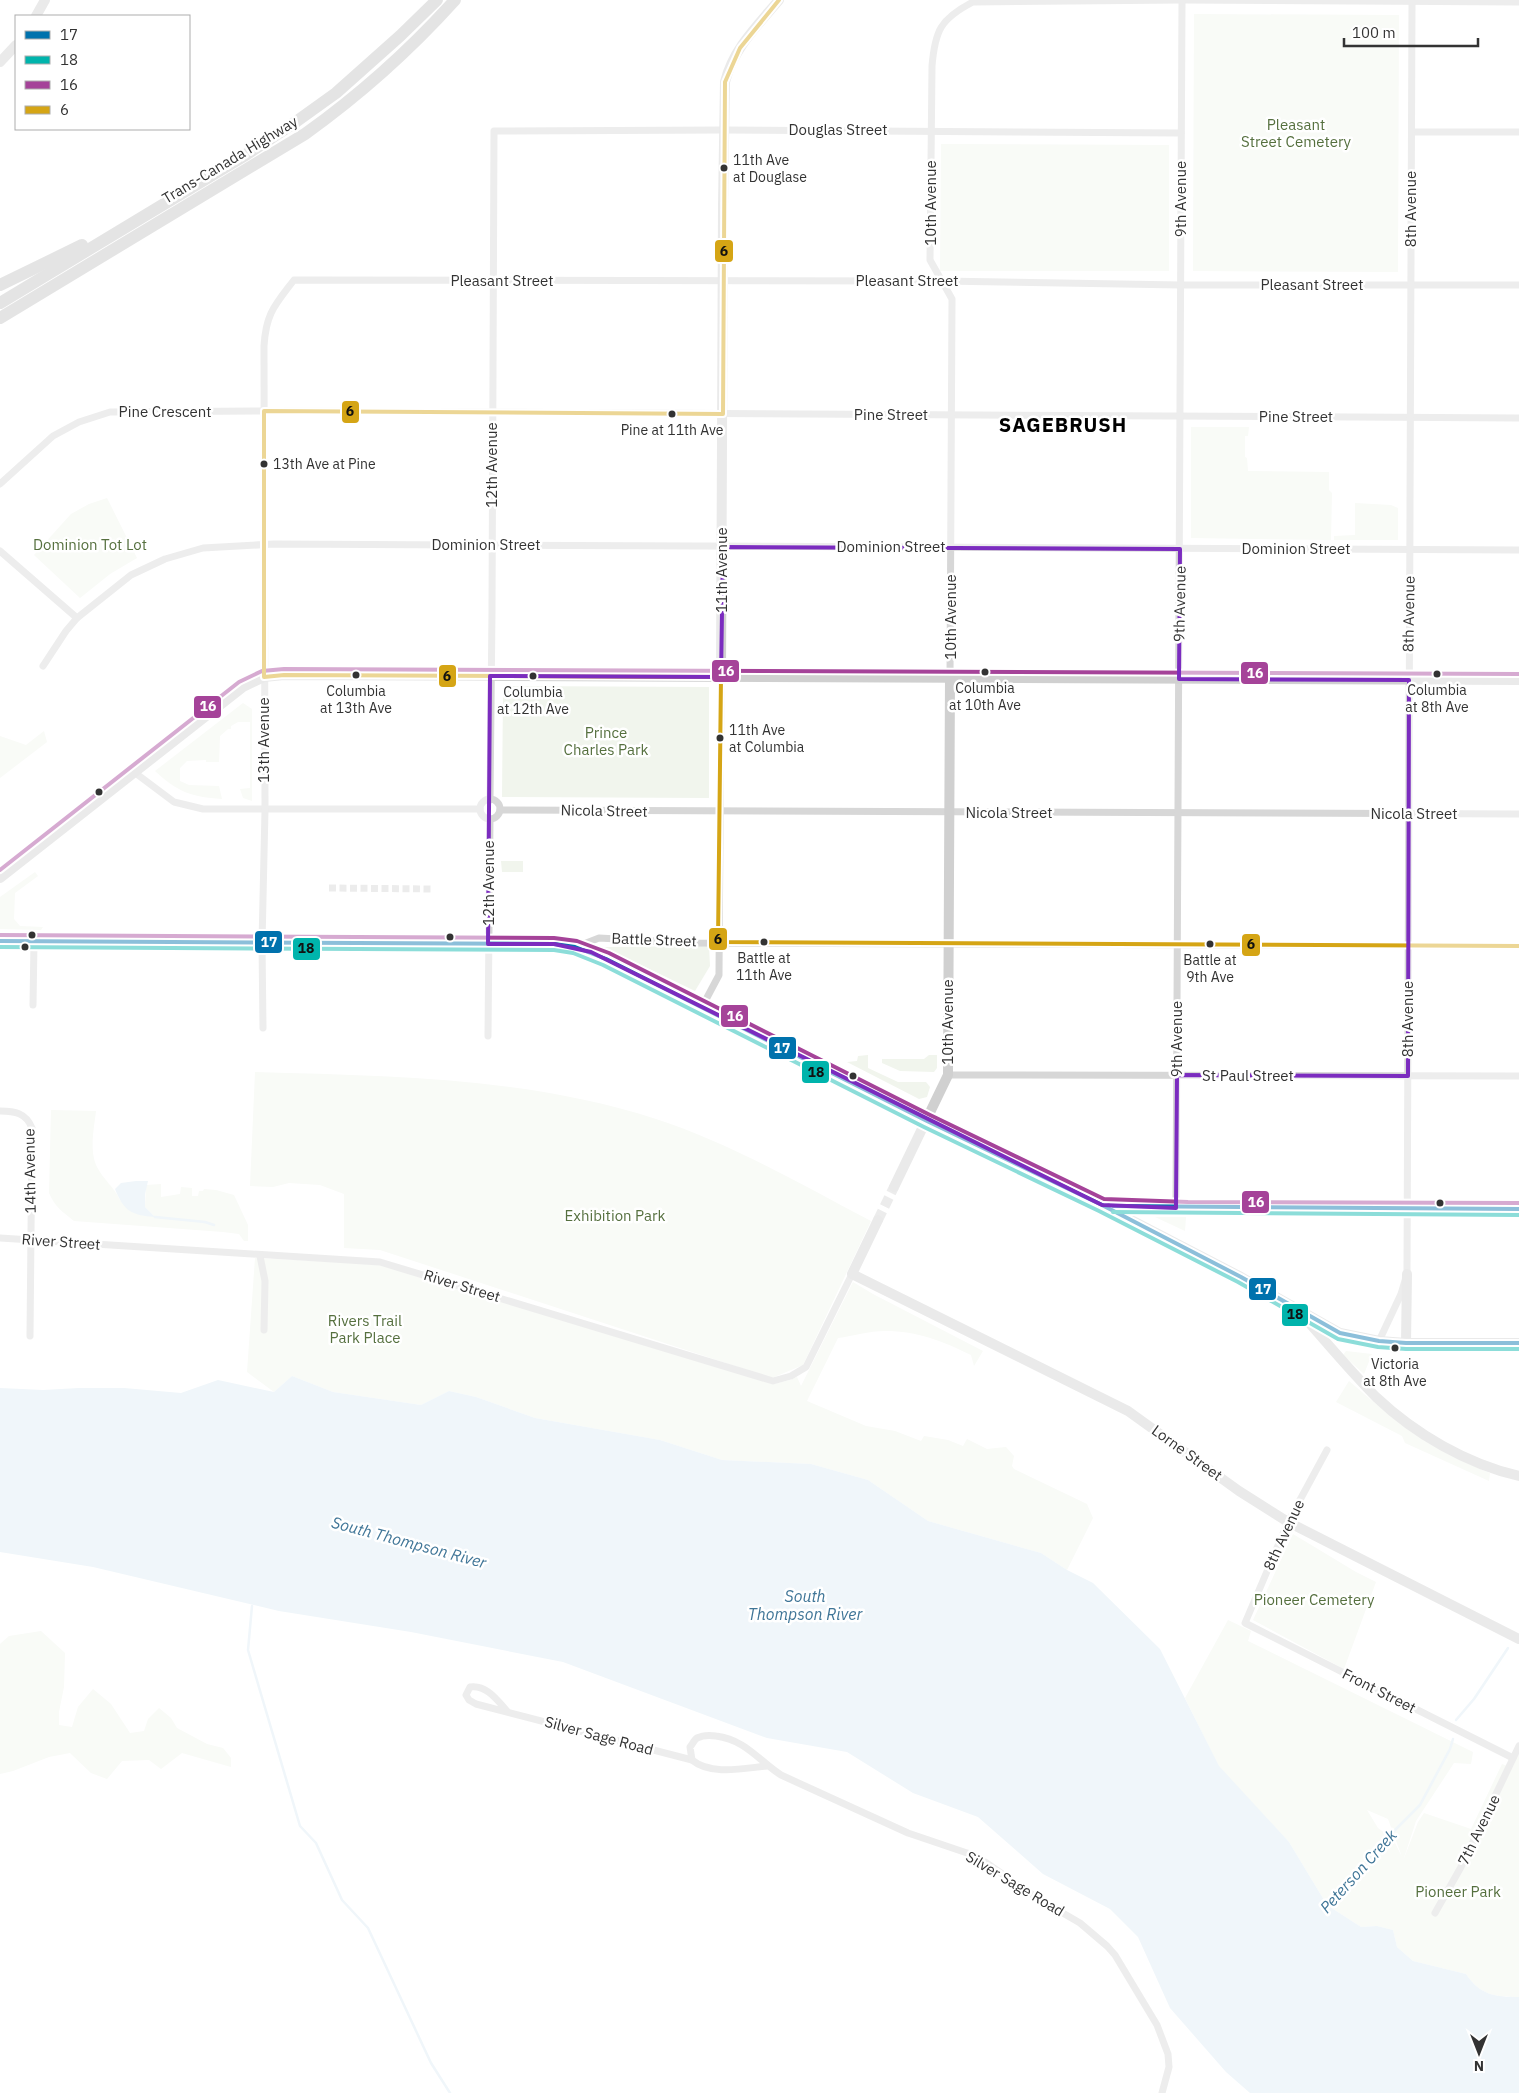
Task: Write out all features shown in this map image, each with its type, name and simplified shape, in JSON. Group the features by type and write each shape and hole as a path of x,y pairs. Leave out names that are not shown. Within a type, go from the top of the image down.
{"highway":[{"name":"Trans-Canada Highway","path":"0,303 254,149 328,98 400,36 437,0"},
{"name":"Trans-Canada Highway","path":"0,318 305,134 346,105 404,54 454,0"},
{"path":"0,285 150,212"},
{"path":"0,327 83,268"}],"main road":[{"path":"37,15 45,0"},
{"name":"11th Avenue","path":"721,677 725,82 729,65 742,43 779,0"},
{"path":"0,62 15,46"},
{"path":"0,878 243,687 264,677 284,675 1519,680"},
{"name":"10th Avenue","path":"894,1187 948,1075 950,678"},
{"name":"Battle Street","path":"1,942 554,944 575,947"},
{"path":"575,947 606,959 927,1121 1102,1205 1241,1277 1340,1333 1379,1341 1406,1343 1519,1343"},
{"path":"1102,1205 1176,1208 1519,1209"},
{"path":"852,1274 878,1220"},
{"name":"Lorne Street","path":"852,1274 1128,1411 1239,1490 1288,1522 1519,1639"},
{"path":"1406,1343 1407,1274"},
{"path":"1299,1311 1377,1398 1416,1430 1456,1453 1506,1473 1519,1476"}],"street":[{"name":"10th Avenue","path":"950,678 952,299 930,260 934,42 943,23 956,11 973,2 1182,0 1519,2"},
{"name":"9th Avenue","path":"1176,1208 1182,0"},
{"name":"8th Avenue","path":"1379,1341 1401,1294 1407,1274 1412,1"},
{"name":"Douglas Street","path":"494,131 931,130 1181,133"},
{"name":"12th Avenue","path":"490,800 494,131"},
{"path":"1412,132 1519,132"},
{"name":"Pleasant Street","path":"294,280 941,281 1181,285 1519,285"},
{"name":"13th Avenue","path":"263,1028 265,329 271,311 294,280"},
{"name":"Pine Street","path":"264,411 1519,418"},
{"name":"Pine Crescent","path":"0,484 53,436 79,422 110,412 264,411"},
{"name":"Dominion Street","path":"43,666 77,618 131,575 165,559 203,548 264,544 1519,550"},
{"path":"0,551 77,618"},
{"name":"11th Avenue","path":"702,1007 719,975 721,677"},
{"path":"134,772 167,797 183,805 203,809 480,809"},
{"path":"490,800 497,802 500,810 496,817 490,819 482,815 480,809 482,803 490,800"},
{"name":"Nicola Street","path":"500,810 1519,814"},
{"name":"12th Avenue","path":"488,1036 490,819"},
{"name":"Battle Street","path":"575,947 600,938 718,942 1519,946"},
{"path":"33,1004 34,942"},
{"name":"St Paul Street","path":"948,1075 1519,1076"},
{"name":"14th Avenue","path":"0,1111 8,1111 26,1117 32,1128 30,1336"},
{"name":"River Street","path":"0,1238 260,1256 380,1262 773,1381 791,1376 806,1367 852,1274"},
{"path":"260,1256 265,1281 264,1330"},
{"name":"8th Avenue","path":"1245,1623 1288,1522 1327,1450"},
{"name":"Front Street","path":"1245,1623 1513,1758"},
{"name":"Silver Sage Road","path":"507,1711 488,1691 476,1686 470,1687 467,1691 468,1700 476,1704 692,1760 698,1766 708,1768 767,1766"},
{"name":"Silver Sage Road","path":"692,1760 690,1747 697,1738 708,1735 726,1737 741,1743 757,1754 767,1766 797,1783 908,1833 967,1853 979,1859 1036,1898 1080,1923 1115,1955 1157,2025 1169,2060 1166,2082 1162,2093"},
{"name":"7th Avenue","path":"1435,1913 1461,1867 1519,1746"}],"highlighted area":[{"path":"723,547 1180,549 1179,679 1409,680 1408,1076 1177,1075 1176,1208 1102,1205 591,952 554,944 488,944 490,676 721,677"}],"green space":[{"name":"Pleasant Street Cemetery","path":"1194,14 1399,15 1398,272 1193,271"},
{"path":"941,144 1169,145 1169,271 940,271"},
{"path":"1191,427 1249,427 1248,436 1245,436 1245,457 1247,458 1248,471 1329,472 1329,490 1332,493 1331,540 1191,538"},
{"name":"Dominion Tot Lot","path":"107,498 137,558 110,574 80,598 34,555 71,514 89,504"},
{"path":"1355,503 1391,505 1398,508 1398,540 1334,540 1334,536 1355,535"},
{"name":"Prince Charles Park","path":"510,686 709,687 709,798 502,797 503,693"},
{"path":"243,703 252,709 252,801 243,798 240,789 250,788 250,722 238,722 220,736 219,762 206,762 206,760 187,761 180,768 180,781 189,785 219,786 222,799 193,795 178,789 155,771"},
{"path":"44,731 47,742 0,778 0,736 26,745"},
{"path":"501,861 523,861 523,872 502,872"},
{"path":"35,872 38,876 15,893 14,919 20,926 43,927 41,930 0,929 0,897"},
{"path":"709,946 710,966 695,991 604,947"},
{"path":"868,1055 868,1068 898,1082 926,1082 930,1087 927,1097 919,1099 847,1062 857,1061 858,1056"},
{"path":"929,1055 937,1055 937,1068 934,1072 900,1071 882,1063 882,1059 924,1059"},
{"name":"Exhibition Park","path":"255,1072 457,1081 557,1094 607,1105 656,1119 712,1140 871,1221 803,1365 772,1378 380,1250 344,1248 344,1194 320,1185 289,1183 273,1187 250,1186"},
{"path":"51,1110 96,1111 93,1154 99,1171 120,1200 154,1216 145,1207 146,1185 161,1184 161,1197 180,1194 181,1187 192,1188 192,1196 198,1196 199,1191 204,1189 234,1195 248,1225 248,1241 244,1241 239,1234 223,1232 74,1221 57,1206 49,1193"},
{"path":"1155,1217 1186,1217 1185,1231"},
{"name":"Rivers Trail Park Place","path":"255,1258 379,1264 774,1384 797,1377 801,1386 853,1282 983,1351 974,1366 971,1355 940,1341 919,1335 897,1331 879,1331 838,1338 807,1401 866,1426 895,1431 921,1441 924,1436 948,1440 963,1446 967,1439 987,1449 1006,1447 1014,1456 1012,1466 1014,1469 1087,1504 1093,1518 1067,1570 1041,1553 928,1521 868,1480 811,1464 722,1460 660,1440 535,1418 476,1397 449,1391 421,1405 333,1392 292,1376 274,1392 247,1372"},
{"path":"1346,1351 1372,1354 1364,1374 1343,1355"},
{"path":"1349,1381 1382,1409 1415,1433 1450,1455 1490,1473 1489,1481 1405,1443 1402,1436 1336,1402"},
{"name":"Pioneer Cemetery","path":"1293,1534 1376,1582 1344,1669 1253,1620"},
{"name":"Pioneer Park","path":"1228,1620 1251,1631 1248,1641 1473,1752 1471,1764 1454,1763 1416,1821 1403,1861 1418,1822 1424,1813 1471,1829 1502,1764 1512,1768 1519,1754 1519,1997 1495,1995 1483,1991 1466,1974 1413,1961 1397,1947 1393,1930 1377,1926 1361,1927 1327,1905 1289,1842 1219,1767 1185,1698","holes":["1367,1810 1388,1819 1402,1857 1393,1839 1378,1828"]},
{"path":"41,1631 65,1653 64,1687 59,1712 59,1725 72,1727 78,1707 93,1689 111,1704 130,1733 144,1731 148,1719 159,1708 171,1718 177,1728 207,1744 223,1748 231,1758 231,1767 182,1753 161,1769 149,1760 122,1761 107,1779 91,1773 70,1753 49,1757 0,1774 0,1644 9,1636"}],"water":[{"path":"148,1181 145,1207 155,1217 134,1213 125,1207 118,1196 115,1189 121,1183"},
{"name":"South Thompson River","path":"292,1376 333,1392 421,1405 449,1391 476,1397 535,1418 660,1440 722,1460 811,1464 868,1480 928,1521 1041,1553 1067,1570 1093,1583 1160,1649 1219,1766 1289,1842 1327,1905 1361,1927 1377,1926 1393,1930 1397,1947 1413,1961 1466,1974 1483,1991 1495,1995 1519,1997 1519,2093 1250,2093 1226,2072 1170,2008 1138,1937 1110,1909 1043,1874 978,1817 913,1793 847,1752 767,1738 563,1662 411,1632 279,1611 93,1567 0,1552 0,1388 43,1390 124,1388 181,1393 218,1380 274,1392"}],"waterway":[{"path":"155,1217 205,1222 214,1225"},
{"path":"252,1606 248,1650 300,1826 316,1843 342,1900 368,1928 431,2063 450,2093"},
{"name":"Peterson Creek","path":"1456,1720 1474,1699 1508,1648"},
{"name":"Peterson Creek","path":"1326,1907 1357,1875 1384,1841 1420,1805 1450,1749 1453,1739"}],"tunnel":[{"path":"329,888 433,889"},
{"path":"878,1220 894,1187"}],"transit line":[{"name":"6","path":"779,0 740,48 725,82 723,414 264,411 264,677 284,675 721,677 718,942 1519,946"},
{"name":"16","path":"0,870 239,682 262,671 284,669 1519,674"},
{"name":"16","path":"0,935 554,938 577,941 609,953 930,1115 1104,1199 1188,1202 1519,1203"},
{"name":"17","path":"0,941 554,944 575,947 606,959 927,1121 1102,1205 1241,1277 1340,1333 1379,1341 1406,1343 1519,1343"},
{"name":"18","path":"0,947 554,950 573,953 603,965 924,1127 1099,1211 1238,1282 1338,1339 1378,1347 1406,1349 1519,1349"},
{"name":"17","path":"1113,1206 1519,1209"},
{"name":"18","path":"1113,1212 1519,1215"}],"place":[{"name":"11th Ave at Douglase","path":"724,168"},
{"name":"Pine at 11th Ave","path":"672,414"},
{"name":"13th Ave at Pine","path":"264,464"},
{"name":"Columbia at 10th Ave","path":"985,672"},
{"name":"Columbia at 8th Ave","path":"1437,674"},
{"name":"Columbia at 13th Ave","path":"356,675"},
{"name":"Columbia at 12th Ave","path":"533,676"},
{"name":"11th Ave at Columbia","path":"720,738"},
{"name":"Battle at 11th Ave","path":"764,942"},
{"name":"Battle at 9th Ave","path":"1210,944"},
{"name":"Victoria at 8th Ave","path":"1395,1348"}],"district":[{"name":"SAGEBRUSH","path":"1063,425"}]}
